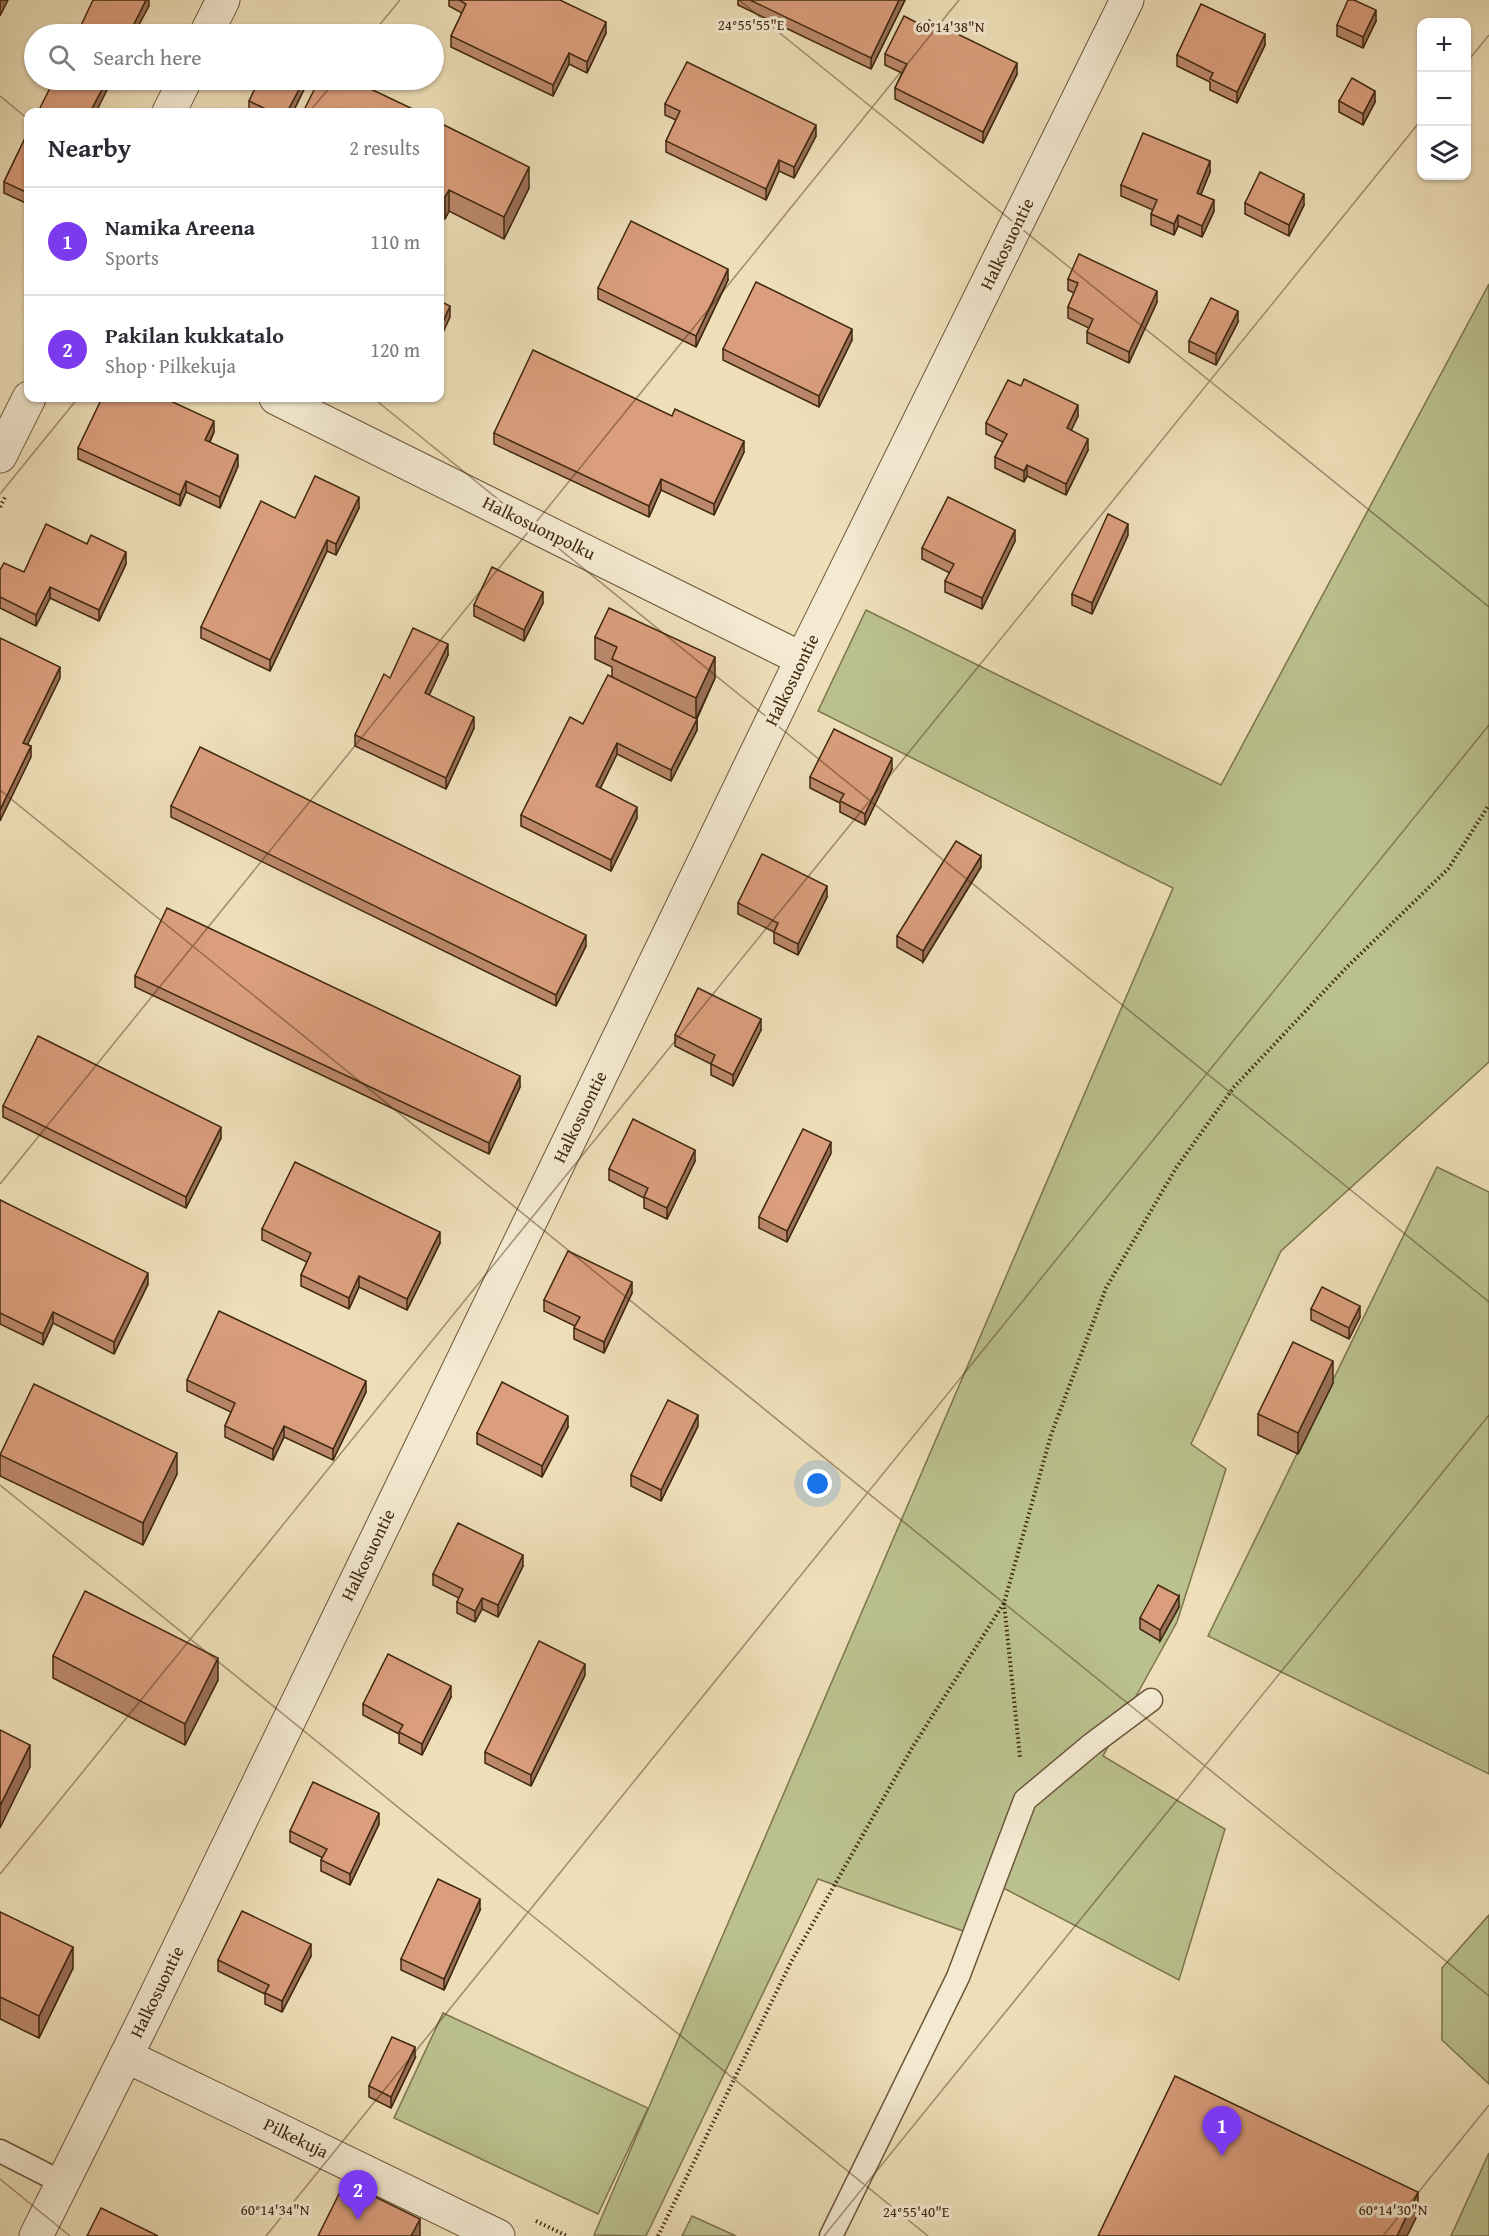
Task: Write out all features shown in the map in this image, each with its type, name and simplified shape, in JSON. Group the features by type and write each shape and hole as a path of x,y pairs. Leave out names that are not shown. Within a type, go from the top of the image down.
{"street":[{"path":"211,24 223,0"},
{"name":"Halkosuontie","path":"36,2236 126,2055 802,659 1127,0"},
{"path":"171,108 180,90"},
{"path":"0,456 27,402"},
{"name":"Halkosuonpolku","path":"284,402 802,659"},
{"name":"Pilkekuja","path":"126,2055 498,2236"}],"lane":[{"path":"831,2236 958,1977 1025,1800 1092,1744 1151,1700"},
{"path":"0,2151 63,2183"}],"path":[{"path":"658,2236 791,1962 912,1748 1004,1603 1051,1435 1106,1288 1176,1168 1234,1087 1347,968 1448,869 1489,806"},
{"path":"1004,1603 1025,1800"}],"green space":[{"path":"1489,284 1489,1062 1281,1251 1191,1444 1226,1469 1177,1622 1103,1756 1225,1829 1179,1980 992,1882 966,1932 818,1879 646,2236 594,2235 1173,888 818,711 866,610 1221,785"},
{"path":"1437,1167 1489,1192 1489,1774 1208,1636"},
{"path":"1489,1915 1489,2084 1442,2040 1442,1968"},
{"path":"443,2013 648,2108 598,2214 394,2118"},
{"path":"1489,2153 1489,2236 1451,2236"},
{"path":"692,2216 736,2236 682,2236"}],"building":[{"path":"93,0 146,0 134,24 82,24"},
{"path":"459,0 560,0 606,22 587,62 569,53 553,85 451,36 466,4"},
{"path":"750,0 899,0 871,58"},
{"path":"1348,0 1354,0 1376,10 1363,37 1337,25"},
{"path":"1201,4 1265,34 1237,92 1210,79 1213,73 1177,55"},
{"path":"904,16 925,27 929,20 1017,63 983,132 895,88 907,64 885,54"},
{"path":"687,62 816,125 794,167 779,160 766,189 666,141 680,111 665,104"},
{"path":"1352,78 1375,91 1363,114 1339,101"},
{"path":"49,90 102,90 92,108 40,108"},
{"path":"254,90 299,90 289,108 264,108 249,101"},
{"path":"314,90 373,90 411,108 305,108"},
{"path":"444,125 529,167 504,217 449,190 445,197"},
{"path":"1143,133 1210,161 1197,193 1214,200 1202,226 1178,215 1174,224 1151,214 1157,200 1121,185"},
{"path":"24,140 24,191 4,182"},
{"path":"1260,172 1304,194 1289,225 1245,203"},
{"path":"631,221 728,269 696,336 598,288"},
{"path":"1079,254 1157,291 1129,352 1087,332 1093,319 1068,307 1078,283 1068,279"},
{"path":"756,282 852,329 819,396 723,349"},
{"path":"1211,298 1238,311 1216,354 1189,341"},
{"path":"444,303 450,306 444,319"},
{"path":"533,350 672,416 675,409 744,441 714,504 661,479 649,506 494,433"},
{"path":"1024,379 1078,405 1067,428 1088,439 1066,484 1027,465 1024,471 995,457 1007,434 986,423 1008,380 1021,386"},
{"path":"100,402 173,402 214,421 205,440 238,455 220,497 186,481 180,495 78,448"},
{"path":"315,476 359,497 336,544 327,540 270,660 201,627 261,501 295,518"},
{"path":"948,497 1015,530 982,598 945,581 954,564 922,548"},
{"path":"1108,514 1128,524 1092,603 1072,594"},
{"path":"46,524 87,544 91,535 126,552 99,610 50,587 36,615 0,597 0,570 4,563 24,572"},
{"path":"492,567 543,592 524,630 474,605"},
{"path":"609,608 715,657 696,698 612,659 617,647 595,637"},
{"path":"413,628 448,644 425,693 474,717 446,778 355,735 384,674 390,678"},
{"path":"0,638 60,667 23,743 31,746 0,810"},
{"path":"608,675 697,719 671,770 617,743 596,786 637,807 611,860 521,815 570,717 583,724"},
{"path":"834,729 892,758 865,814 840,801 844,794 810,777"},
{"path":"200,747 586,935 556,995 171,806"},
{"path":"956,841 981,856 923,951 897,936"},
{"path":"762,854 827,886 798,944 774,932 778,923 738,903"},
{"path":"167,908 520,1076 489,1143 135,976"},
{"path":"698,988 761,1019 733,1075 711,1064 715,1055 675,1035"},
{"path":"38,1036 221,1127 186,1197 3,1106"},
{"path":"633,1119 695,1150 667,1208 644,1197 648,1188 609,1169"},
{"path":"803,1129 831,1142 787,1231 759,1217"},
{"path":"295,1162 440,1232 407,1299 359,1276 349,1298 301,1275 311,1253 262,1229"},
{"path":"0,1200 148,1273 114,1342 53,1312 43,1334 0,1313"},
{"path":"568,1251 632,1282 604,1342 574,1328 580,1317 544,1300"},
{"path":"1322,1287 1360,1306 1349,1328 1311,1309"},
{"path":"219,1311 366,1381 333,1449 284,1426 273,1449 225,1426 235,1403 187,1380"},
{"path":"1293,1342 1333,1361 1298,1433 1258,1414"},
{"path":"502,1382 568,1416 542,1466 477,1433"},
{"path":"34,1384 177,1453 143,1523 0,1455"},
{"path":"668,1400 698,1415 661,1490 631,1475"},
{"path":"458,1523 523,1555 498,1605 482,1598 475,1611 457,1602 463,1589 433,1574"},
{"path":"1158,1585 1179,1596 1160,1630 1140,1618"},
{"path":"85,1591 218,1658 185,1724 53,1656"},
{"path":"539,1641 585,1664 531,1775 485,1752"},
{"path":"388,1654 451,1686 422,1744 399,1732 403,1725 363,1704"},
{"path":"0,1730 30,1745 0,1806"},
{"path":"313,1782 379,1813 350,1874 321,1860 327,1849 290,1831"},
{"path":"438,1879 480,1899 444,1979 401,1959"},
{"path":"242,1911 311,1944 282,2001 265,1993 269,1985 218,1960"},
{"path":"0,1912 73,1947 39,2016 0,1997"},
{"path":"392,2037 415,2047 391,2097 369,2086"},
{"path":"1175,2076 1418,2192 1397,2236 1098,2236"},
{"path":"345,2182 420,2219 411,2236 318,2236"},
{"path":"101,2208 158,2236 87,2236"}],"place":[{"name":"Namika Areena","path":"1222,2156"},
{"name":"Pakilan kukkatalo","path":"358,2220"}]}
